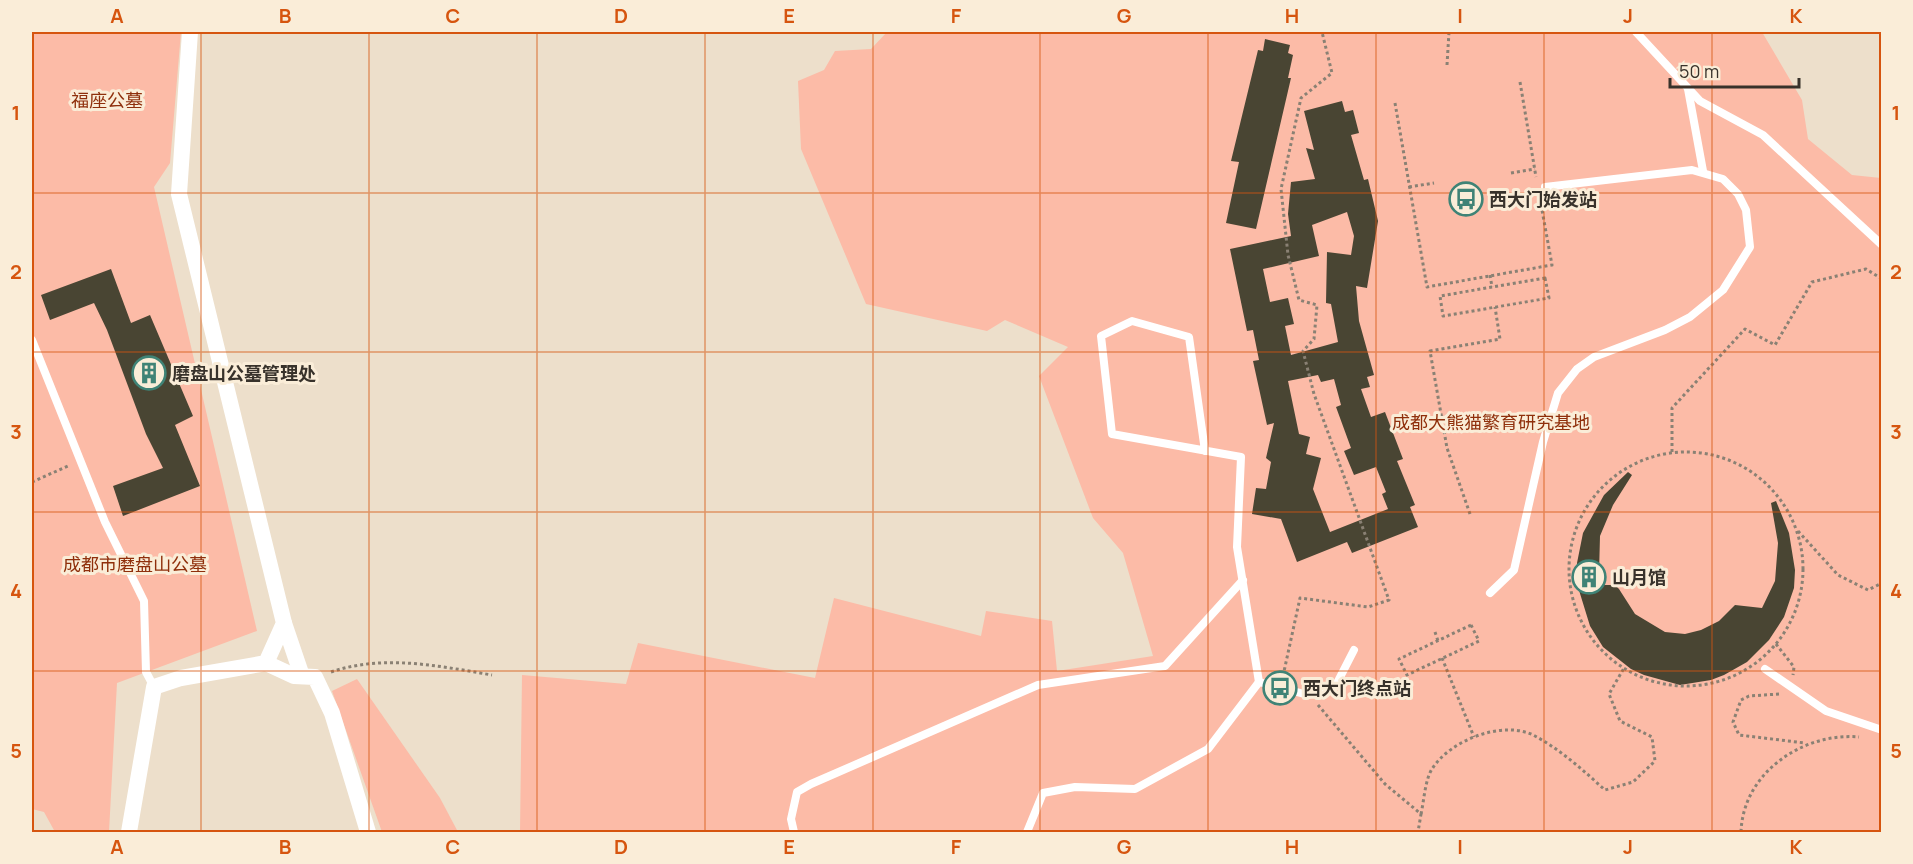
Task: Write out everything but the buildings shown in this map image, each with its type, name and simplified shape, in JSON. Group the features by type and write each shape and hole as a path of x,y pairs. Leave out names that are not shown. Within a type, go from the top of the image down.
{"street":[{"path":"190,32 179,194 284,622 308,677 332,713 368,832"},
{"path":"266,663 284,622"},
{"path":"129,832 154,687 182,678 266,663 294,676 308,677"}],"lane":[{"path":"1636,32 1700,101 1763,135 1881,246"},
{"path":"1688,88 1703,171"},
{"path":"1490,593 1514,570 1542,442 1558,393 1577,369 1594,357 1617,346 1665,330 1690,317 1723,290 1750,247 1746,210 1738,194 1723,179 1703,171 1692,170 1542,189"},
{"path":"1027,832 1043,793 1075,787 1136,789 1208,749 1259,682 1237,547 1241,457 1205,451 1112,434 1101,336 1132,321 1189,337 1205,451"},
{"path":"32,340 105,522 144,601 146,672 154,687"},
{"path":"794,832 791,819 797,792 811,784 1038,685 1165,666 1243,580"},
{"path":"1259,682 1308,695 1336,685 1354,650"},
{"path":"1765,669 1826,711 1881,730"}],"path":[{"path":"1280,688 1300,598 1368,607 1389,600 1314,394 1303,351 1314,339 1317,305 1299,300 1288,255 1281,189 1301,98 1332,73 1322,32 1317,32"},
{"path":"1447,66 1449,32"},
{"path":"1520,82 1537,180"},
{"path":"1395,104 1427,286 1552,265 1542,189"},
{"path":"1511,173 1535,169"},
{"path":"1409,187 1434,183"},
{"path":"1672,452 1672,408 1745,329 1775,345 1812,282 1866,269 1881,279"},
{"path":"1490,275 1492,287"},
{"path":"1545,278 1549,298 1443,316 1440,296 1492,287 1545,278"},
{"path":"1470,514 1447,448 1430,351 1500,339 1495,307"},
{"path":"1797,530 1804,563 1800,601 1784,636 1758,664 1724,681 1686,687 1648,681 1615,663 1589,635 1572,599 1569,560 1578,521 1600,488 1631,464 1672,452 1708,453 1745,467 1775,492 1797,530 1838,575 1868,590 1881,583"},
{"path":"32,482 82,460"},
{"path":"1471,625 1479,641 1407,675 1399,659 1438,641 1471,625"},
{"path":"1435,632 1438,641"},
{"path":"1442,658 1474,737"},
{"path":"308,677 353,664 394,662 433,665 492,675"},
{"path":"1418,832 1431,771 1444,755 1474,737 1519,731 1534,735 1605,790 1633,782 1655,761 1652,737 1620,721 1609,694 1624,668"},
{"path":"1308,695 1385,784 1421,814"},
{"path":"1736,708 1732,722 1738,735 1805,743 1840,735 1863,737"},
{"path":"1741,832 1741,823 1753,790 1776,762 1805,743"}],"green space":[{"name":"成都市磨盘山公墓","path":"32,32 181,32 170,163 154,187 257,631 117,683 109,832 55,832 44,812 32,809"},
{"name":"成都大熊猫繁育研究基地","path":"887,32 1762,32 1802,100 1808,139 1852,175 1881,178 1881,832 520,832 522,675 626,684 638,643 815,678 834,598 981,636 986,611 1052,621 1057,671 1153,656 1123,553 1093,518 1039,376 1068,347 1005,320 987,331 866,304 801,149 798,81 824,70 835,51 871,49"},
{"path":"357,679 440,798 458,832 382,832 332,691"}],"place":[{"name":"西大门始发站","path":"1466,199"},
{"name":"磨盘山公墓管理处","path":"149,373"},
{"name":"山月馆","path":"1589,577"},
{"name":"西大门终点站","path":"1280,688"}],"park label":[{"name":"福座公墓","path":"107,100"}]}
